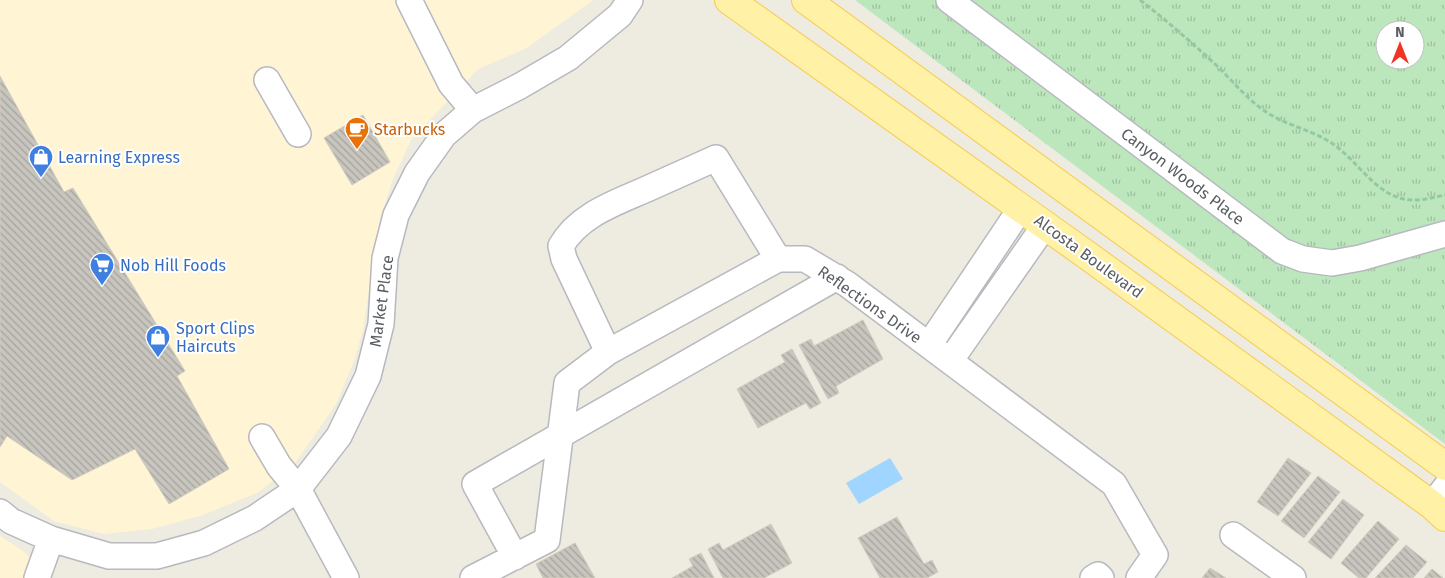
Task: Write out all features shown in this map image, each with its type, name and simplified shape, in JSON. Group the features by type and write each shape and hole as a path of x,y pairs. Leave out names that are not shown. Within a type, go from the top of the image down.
{"main road":[{"name":"Alcosta Boulevard","path":"729,0 1441,504"},
{"path":"806,0 1445,466"}],"street":[{"path":"409,0 451,84 473,110"},
{"name":"Market Place","path":"0,512 11,521 51,539 109,556 157,556 204,543 255,518 298,489 339,436 368,376 381,324 385,258 396,215 417,173 444,135 473,110 520,86 568,58 620,15 630,0"},
{"name":"Canyon Woods Place","path":"949,0 1282,251 1302,259 1332,263 1360,258 1445,234"},
{"path":"267,80 298,134"},
{"path":"608,352 564,259 561,246 567,235 582,222 605,208 716,158 778,259"},
{"path":"929,345 1021,208"},
{"path":"950,361 1045,225"},
{"name":"Reflections Drive","path":"473,578 547,540 567,384 608,352 778,259 806,259 836,277 1114,484 1155,555 1138,578"},
{"path":"515,557 475,484 836,277"},
{"path":"262,437 279,466 298,489 346,578"},
{"path":"1232,535 1292,578"},
{"path":"37,578 51,539"},
{"path":"1093,578 1098,575 1101,578"}],"path":[{"path":"1140,0 1173,26 1263,110 1279,120 1334,144 1376,185 1404,199 1415,200 1445,195"}],"shaded area":[{"path":"0,0 593,0 527,48 478,69 411,140 393,179 380,218 363,330 354,361 336,404 295,463 259,492 203,515 152,529 104,534 54,521 0,482"},
{"path":"0,536 23,551 51,578 0,578"}],"green space":[{"path":"855,0 1445,0 1445,444"}],"water":[{"path":"890,458 903,479 859,504 846,483"}],"building":[{"path":"0,76 64,192 73,188 185,371 177,376 229,469 169,504 135,449 72,480 7,436 0,447"},
{"name":"Starbucks","path":"363,115 390,162 352,185 324,138"},
{"path":"863,320 883,359 836,386 839,393 828,399 799,345 811,339 814,346"},
{"path":"792,349 821,403 810,409 806,403 758,428 737,389 785,362 781,355"},
{"path":"1288,458 1311,473 1278,516 1257,502"},
{"path":"1318,476 1340,492 1304,538 1281,521"},
{"path":"1343,499 1364,515 1331,559 1308,542"},
{"path":"897,517 924,564 932,560 938,572 927,578 880,578 858,538"},
{"path":"1378,521 1399,539 1366,578 1359,578 1341,563"},
{"path":"771,524 792,563 764,578 723,578 708,549 719,543 723,550"},
{"path":"575,543 595,578 543,578 536,564"},
{"path":"1406,545 1427,562 1413,578 1375,578"},
{"path":"701,553 714,578 672,578 693,566 689,559"},
{"path":"1210,568 1226,578 1202,578"},
{"path":"1432,569 1443,578 1424,578"}],"place":[{"name":"Starbucks","path":"357,150"},
{"name":"Learning Express","path":"41,178"},
{"name":"Nob Hill Foods","path":"102,286"},
{"name":"Sport Clips Haircuts","path":"158,358"}]}
